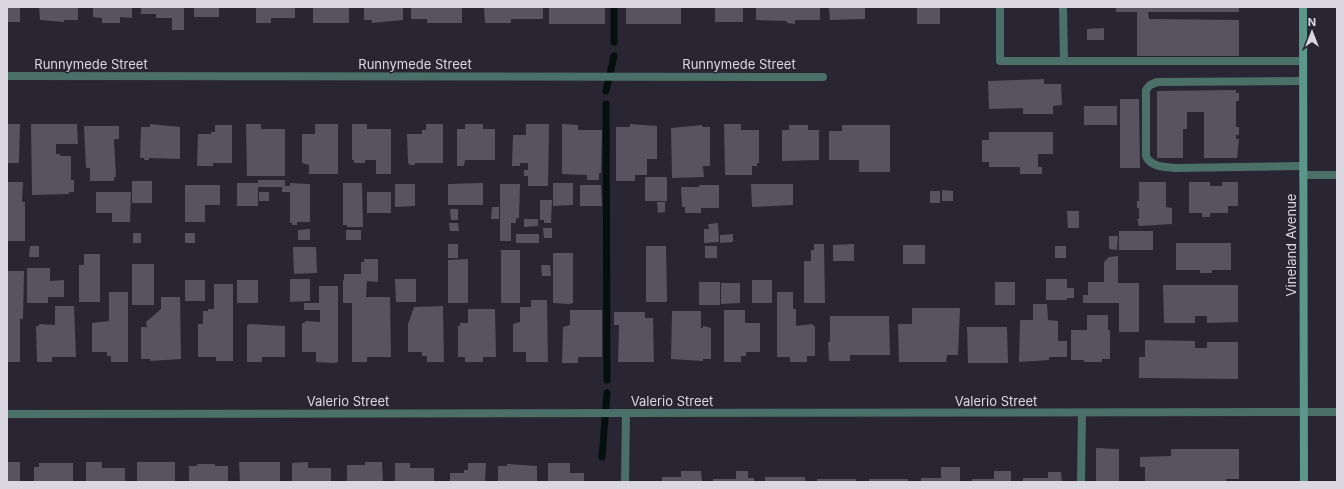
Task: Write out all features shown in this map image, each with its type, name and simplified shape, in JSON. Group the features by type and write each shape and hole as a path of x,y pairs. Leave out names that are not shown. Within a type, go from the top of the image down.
{"main road":[{"name":"Vineland Avenue","path":"1303,7 1304,482"}],"street":[{"path":"1000,7 1000,61 1303,61"},
{"path":"1063,7 1064,61"},
{"name":"Runnymede Street","path":"7,76 823,77"},
{"path":"1303,166 1176,168 1156,165 1149,162 1146,156 1146,90 1150,85 1157,82 1304,81"},
{"path":"1304,175 1337,175"},
{"path":"1082,412 1082,482"},
{"name":"Valerio Street","path":"7,414 1337,412"},
{"path":"625,482 626,413"}],"building":[{"path":"7,7 20,7 20,22 7,22"},
{"path":"39,7 78,7 78,20 64,20 64,22 40,20"},
{"path":"93,7 132,7 132,18 120,17 120,23 102,23 102,18 93,17"},
{"path":"141,7 184,7 184,30 172,30 172,18 156,18 156,14 141,14"},
{"path":"194,7 219,7 219,17 194,17"},
{"path":"256,7 295,7 295,18 271,18 271,23 256,23"},
{"path":"313,7 349,7 349,23 313,23"},
{"path":"364,7 403,7 403,20 372,23 372,20 364,20"},
{"path":"411,7 462,7 462,23 427,23 427,19 411,19"},
{"path":"484,7 543,7 543,19 511,19 511,23 485,23"},
{"path":"549,7 605,7 605,24 549,24"},
{"path":"626,7 681,7 681,24 626,24"},
{"path":"715,7 743,7 743,22 715,22"},
{"path":"756,7 820,7 820,20 795,20 795,24 787,23 787,21 756,20"},
{"path":"829,7 865,7 865,19 830,20"},
{"path":"917,7 940,7 940,24 917,24"},
{"path":"1116,7 1239,7 1239,12 1148,12 1149,19 1239,20 1239,56 1137,56 1137,12 1116,12"},
{"path":"1104,28 1104,40 1087,40 1087,29"},
{"path":"1044,79 1044,84 1061,84 1062,105 1053,106 1053,114 1023,114 1023,108 989,109 988,81"},
{"path":"1236,90 1236,93 1239,93 1239,101 1236,101 1236,127 1239,127 1239,135 1236,135 1236,139 1239,139 1237,158 1204,158 1204,112 1187,112 1187,129 1183,129 1183,158 1157,158 1157,91"},
{"path":"1120,99 1139,99 1140,168 1120,168"},
{"path":"1084,106 1117,106 1117,125 1084,125"},
{"path":"7,124 20,124 19,163 7,163"},
{"path":"31,124 77,124 78,144 56,144 56,154 60,154 60,156 71,156 71,180 74,180 74,192 69,192 69,194 32,195"},
{"path":"150,124 180,127 180,159 149,158 149,160 144,160 144,158 140,158 141,127 150,127"},
{"path":"246,124 261,124 261,129 285,129 285,176 247,176"},
{"path":"315,124 338,124 338,174 309,174 309,165 302,163 302,134 315,134"},
{"path":"352,124 367,124 367,129 391,129 391,174 376,174 376,160 365,160 365,163 354,163 354,160 352,160"},
{"path":"426,124 443,124 443,163 415,163 415,165 410,165 408,163 407,134 422,134 422,130 426,130"},
{"path":"465,124 483,124 483,129 495,129 495,160 465,160 464,166 457,166 457,129 465,129"},
{"path":"526,124 549,124 548,186 528,186 528,176 524,176 524,170 528,170 528,163 520,163 520,166 512,166 513,135 526,135"},
{"path":"562,124 578,125 578,130 602,130 601,173 599,173 599,180 587,180 587,175 562,174"},
{"path":"630,124 657,126 657,159 647,159 647,175 635,175 635,181 616,181 616,127 630,127"},
{"path":"724,124 741,124 741,130 759,130 759,163 757,163 757,166 752,166 752,175 725,175"},
{"path":"215,125 232,125 232,163 213,163 213,166 197,166 198,134 211,134 211,132 215,132"},
{"path":"702,125 702,127 710,127 710,166 703,166 704,177 672,178 671,128"},
{"path":"789,125 808,125 808,130 819,130 819,160 782,161 782,130 789,130"},
{"path":"842,125 890,125 890,172 859,172 859,160 829,160 829,131 842,131"},
{"path":"84,126 119,126 119,139 114,139 116,177 114,177 114,181 90,181 90,168 86,168"},
{"path":"989,132 1053,132 1053,154 1038,154 1038,167 1042,167 1042,174 1020,174 1020,167 989,167 989,162 982,162 982,140 989,140"},
{"path":"645,177 667,177 667,201 645,201"},
{"path":"258,180 285,180 285,186 290,186 290,183 310,184 310,222 297,222 297,225 292,225 292,223 290,223 290,192 282,192 282,187 258,187 258,206 237,206 237,183 258,183"},
{"path":"132,181 152,181 152,203 132,203"},
{"path":"7,182 23,182 22,202 25,202 25,241 7,241"},
{"path":"1139,182 1166,182 1166,207 1172,208 1172,224 1139,226 1137,219 1139,219 1139,208 1137,208 1137,201 1139,201"},
{"path":"1189,182 1210,182 1210,186 1222,186 1222,182 1238,182 1238,206 1228,206 1228,213 1210,213 1210,217 1202,217 1202,213 1189,213"},
{"path":"343,183 362,183 363,227 347,227 347,225 343,225"},
{"path":"483,183 483,205 448,205 448,184"},
{"path":"553,183 573,183 573,205 553,206"},
{"path":"395,184 415,184 415,206 395,207"},
{"path":"500,184 520,184 519,218 516,218 516,223 511,223 511,241 500,241"},
{"path":"751,184 793,184 793,205 752,207"},
{"path":"185,185 220,185 220,205 205,205 205,222 185,222"},
{"path":"580,185 601,185 602,206 580,206"},
{"path":"699,185 719,185 719,208 701,208 701,213 685,213 685,207 682,207 681,187 699,187"},
{"path":"942,190 953,191 953,201 942,201"},
{"path":"930,191 940,191 940,203 930,203"},
{"path":"96,192 131,192 130,222 112,222 112,213 96,213"},
{"path":"259,192 269,192 269,201 259,201"},
{"path":"367,192 391,192 391,213 367,213"},
{"path":"540,200 552,200 551,223 544,223 544,220 540,220"},
{"path":"657,202 665,202 665,212 658,213"},
{"path":"492,207 499,207 499,219 491,219"},
{"path":"450,209 458,209 458,220 451,220"},
{"path":"1067,211 1079,211 1079,228 1068,228"},
{"path":"524,219 538,219 538,226 524,227"},
{"path":"449,223 458,223 459,231 450,231"},
{"path":"718,223 719,242 704,243 704,229 709,229 708,224"},
{"path":"543,228 552,228 552,238 544,238"},
{"path":"310,229 310,240 298,240 298,230"},
{"path":"346,230 361,230 361,240 346,240"},
{"path":"1119,231 1153,231 1153,250 1119,250"},
{"path":"133,233 141,233 141,243 133,243"},
{"path":"185,233 195,233 195,243 185,243"},
{"path":"516,234 539,234 539,243 516,243"},
{"path":"733,234 733,242 720,243 720,235"},
{"path":"1109,236 1118,236 1117,250 1109,249"},
{"path":"1176,243 1231,243 1231,270 1212,270 1212,273 1200,273 1200,270 1176,270"},
{"path":"448,244 458,244 458,258 448,258"},
{"path":"814,244 824,244 825,303 804,303 804,261 811,261 811,250 814,250"},
{"path":"854,244 854,261 833,261 833,245"},
{"path":"903,245 925,245 925,264 903,264"},
{"path":"30,246 39,246 39,257 29,257"},
{"path":"646,246 666,246 667,302 646,302"},
{"path":"705,246 717,246 717,258 705,258"},
{"path":"1055,246 1066,246 1066,258 1055,258"},
{"path":"293,247 316,247 317,273 294,274"},
{"path":"501,250 520,250 520,303 501,303"},
{"path":"553,253 573,253 573,303 553,303"},
{"path":"84,254 100,254 100,302 79,302 79,265 84,265"},
{"path":"1118,256 1118,283 1139,283 1139,332 1119,332 1119,303 1083,303 1083,295 1088,295 1088,282 1104,282 1104,262 1109,257"},
{"path":"364,259 378,259 378,282 367,281 366,297 390,297 391,357 367,357 367,362 352,362 352,303 343,303 343,280 344,274 361,274 361,262 364,262"},
{"path":"468,259 468,303 448,303 448,260"},
{"path":"132,264 154,264 154,305 132,305"},
{"path":"541,265 550,265 551,276 542,276"},
{"path":"27,268 50,268 50,281 64,280 64,297 48,297 48,303 27,303"},
{"path":"7,271 24,271 23,319 20,319 20,362 7,362"},
{"path":"290,279 310,279 310,301 290,302"},
{"path":"395,279 416,279 416,302 396,302"},
{"path":"1046,279 1067,279 1067,288 1074,288 1074,298 1067,298 1067,300 1046,300"},
{"path":"185,280 205,280 205,301 185,301"},
{"path":"237,280 258,280 258,303 237,303"},
{"path":"752,280 772,280 772,303 752,303"},
{"path":"699,282 720,282 720,305 699,305"},
{"path":"995,282 1015,282 1015,305 995,305"},
{"path":"721,283 740,283 740,303 721,304"},
{"path":"214,284 233,284 233,361 216,361 216,357 198,357 198,324 203,324 203,311 214,309"},
{"path":"1163,285 1238,285 1238,322 1207,323 1207,316 1195,316 1195,323 1164,323"},
{"path":"319,286 338,286 338,362 334,363 316,362 316,352 302,352 302,323 305,323 305,321 320,322 320,310 304,310 304,303 319,303"},
{"path":"109,292 128,292 128,362 111,362 111,356 107,356 107,352 92,352 92,323 109,321"},
{"path":"777,292 793,292 793,309 796,309 796,326 813,324 813,326 815,326 815,356 807,356 807,362 790,362 790,357 777,357"},
{"path":"161,297 180,297 181,359 150,361 150,359 141,359 141,327 147,327 146,322 161,309"},
{"path":"531,300 547,300 548,362 526,362 526,352 513,352 513,324 520,322 520,307 531,307"},
{"path":"1033,304 1047,304 1048,320 1058,321 1058,341 1067,341 1067,357 1049,357 1049,360 1019,362 1020,320 1033,320"},
{"path":"55,306 74,306 76,357 52,357 52,362 37,362 36,326 39,326 39,324 55,325"},
{"path":"443,306 444,362 427,362 427,356 422,356 422,352 408,352 408,324 414,307"},
{"path":"912,308 960,308 958,355 947,355 946,362 899,362 898,324 912,324"},
{"path":"468,309 495,309 496,357 483,357 483,362 465,362 465,357 458,357 458,326 460,326 460,323 468,323"},
{"path":"570,310 602,310 602,357 578,357 578,363 562,363 563,327 570,325"},
{"path":"724,310 745,310 745,323 760,323 760,352 746,352 746,356 741,356 741,362 724,362"},
{"path":"672,311 701,311 701,328 703,328 703,326 711,328 711,359 703,359 703,361 671,359"},
{"path":"614,312 645,312 645,318 653,318 654,362 618,362 619,325 614,325"},
{"path":"1087,315 1108,315 1108,330 1110,330 1110,359 1102,359 1102,362 1071,360 1071,330 1087,330"},
{"path":"830,316 889,316 890,355 850,355 850,361 829,361 828,342 830,342"},
{"path":"249,324 285,326 285,357 262,357 262,362 247,362 247,326"},
{"path":"967,327 1007,327 1008,363 968,363"},
{"path":"1145,340 1195,341 1195,348 1207,348 1207,342 1238,342 1238,379 1139,378 1139,357 1145,357"},
{"path":"1096,448 1119,449 1119,482 1096,482"},
{"path":"1171,449 1239,449 1239,479 1226,479 1226,482 1145,482 1145,467 1140,467 1140,457 1171,456"},
{"path":"7,462 20,462 20,482 7,482"},
{"path":"86,462 102,462 102,468 125,468 125,482 86,482"},
{"path":"137,462 175,462 175,482 137,482"},
{"path":"239,462 280,462 280,482 240,482"},
{"path":"308,462 308,468 331,468 331,482 292,482 292,463"},
{"path":"365,462 382,462 383,482 347,482 347,465 365,465"},
{"path":"39,463 73,463 73,482 34,482 34,467 39,467"},
{"path":"395,463 410,463 410,468 434,468 434,482 395,482"},
{"path":"468,463 486,463 485,482 450,482 450,473 464,473 464,470 468,470"},
{"path":"548,463 570,463 570,473 584,473 584,482 548,482"},
{"path":"197,464 228,466 228,482 189,482 189,466 197,466"},
{"path":"507,464 537,466 537,482 498,482 498,466 507,466"},
{"path":"941,467 960,467 960,482 921,482 921,478 941,478"},
{"path":"681,471 701,471 702,482 662,482 662,477 681,477"},
{"path":"736,471 748,471 748,478 754,478 754,482 713,482 713,479 736,479"},
{"path":"994,471 1011,471 1011,482 972,482 972,479 994,479"},
{"path":"1048,472 1061,472 1062,482 1023,482 1023,478 1048,478"},
{"path":"765,477 805,477 805,482 765,482"},
{"path":"817,479 856,479 856,482 817,482"},
{"path":"869,479 908,479 908,482 869,482"}],"waterway":[{"path":"614,7 614,42"},
{"path":"606,91 614,56"},
{"path":"606,104 607,380"},
{"path":"602,457 607,393"}]}
